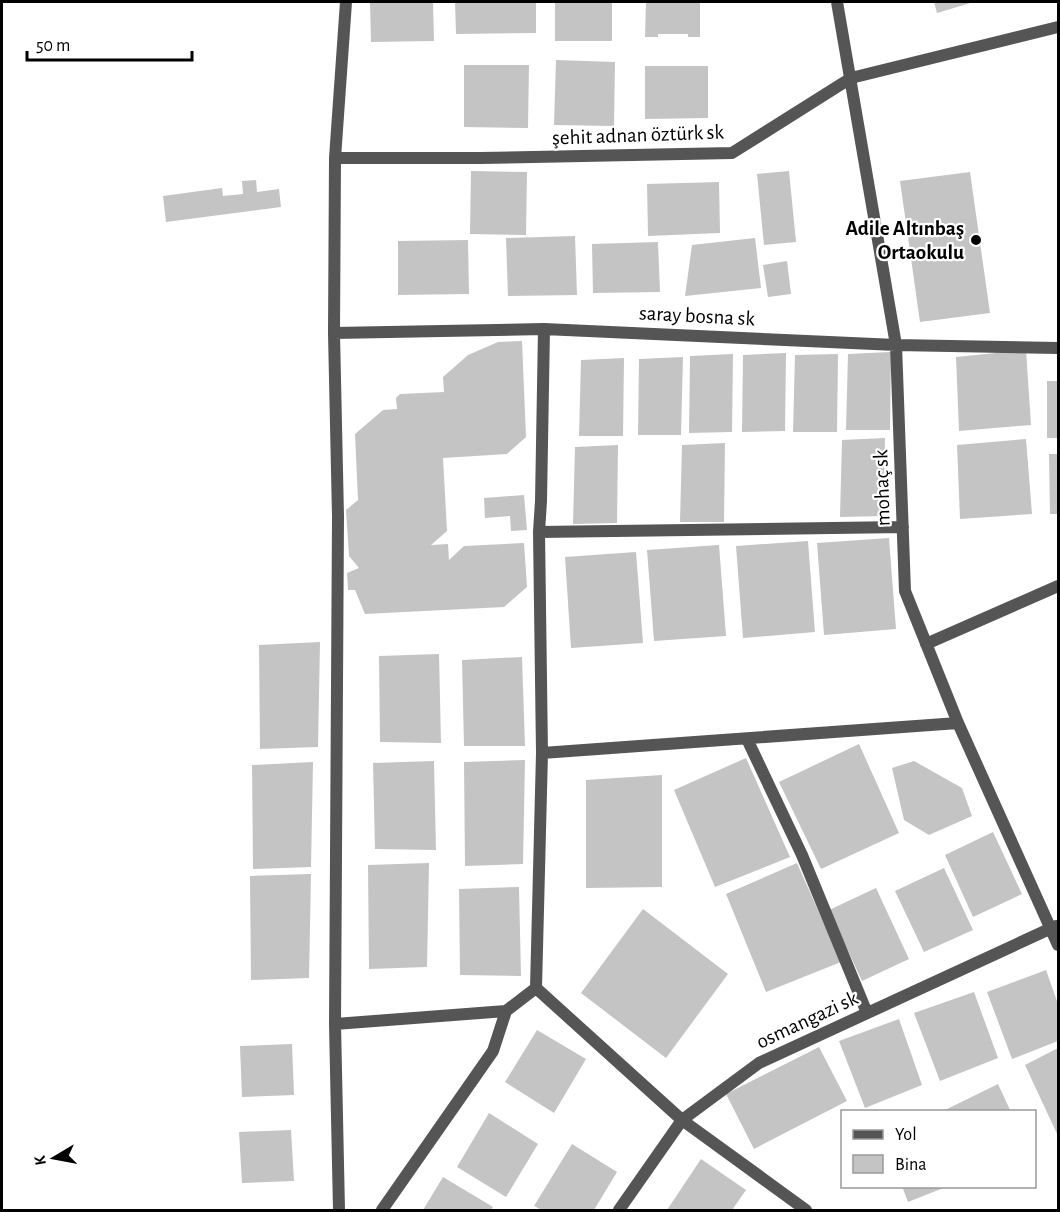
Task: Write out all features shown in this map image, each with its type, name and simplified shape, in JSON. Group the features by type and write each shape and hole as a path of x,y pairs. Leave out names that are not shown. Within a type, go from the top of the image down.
{"street":[{"path":"339,1210 335,1024 338,516 334,333 335,158 345,2"},
{"name":"mohaç sk","path":"837,2 896,345 905,591 958,723 1055,927 1059,945"},
{"name":"şehit adnan öztürk sk","path":"335,158 480,158 732,153 851,78 1059,27"},
{"path":"544,329 539,532 542,753 536,988 682,1120 806,1210"},
{"name":"saray bosna sk","path":"334,333 544,329 896,345 1059,348"},
{"path":"539,532 903,527"},
{"path":"926,644 1059,586"},
{"path":"542,753 958,723"},
{"path":"747,739 802,855 867,1013"},
{"name":"osmangazi sk","path":"620,1210 682,1120 759,1063 1055,927"},
{"path":"335,1024 506,1011 536,988"},
{"path":"382,1210 493,1051 506,1011"}],"building":[{"path":"370,2 433,2 434,41 371,42"},
{"path":"455,2 536,2 536,33 456,34"},
{"path":"555,2 612,2 612,41 555,41"},
{"path":"646,2 700,2 700,37 688,37 688,34 658,34 658,37 645,37"},
{"path":"934,2 974,2 937,13"},
{"path":"556,60 615,62 614,126 554,125"},
{"path":"464,65 529,65 528,128 464,127"},
{"path":"645,66 708,66 708,118 645,119"},
{"path":"471,171 527,172 526,235 470,234"},
{"path":"789,171 796,242 764,245 757,174"},
{"path":"970,172 990,313 920,322 900,181"},
{"path":"256,180 257,192 279,189 281,207 166,222 163,196 222,188 223,196 243,194 242,181"},
{"path":"719,182 720,233 648,236 647,184"},
{"path":"575,236 577,295 508,296 506,238"},
{"path":"755,238 761,288 685,296 692,245"},
{"path":"468,240 469,294 398,295 398,241"},
{"path":"658,242 660,292 593,293 592,244"},
{"path":"787,261 791,294 768,297 763,265"},
{"path":"522,341 526,437 507,454 443,458 447,531 431,545 448,544 449,560 464,546 524,543 527,587 504,607 365,614 355,590 348,590 347,573 359,568 349,556 346,510 358,500 355,434 383,410 397,409 396,398 400,394 444,392 443,377 468,355 498,342"},
{"path":"1026,350 1031,425 959,431 956,357"},
{"path":"891,352 890,430 846,430 848,354"},
{"path":"786,353 785,431 742,432 743,355"},
{"path":"733,354 732,432 689,433 690,356"},
{"path":"838,354 837,432 793,432 795,355"},
{"path":"683,357 681,435 638,435 639,359"},
{"path":"624,358 623,436 579,436 581,360"},
{"path":"1047,381 1058,381 1058,438 1047,438"},
{"path":"885,438 884,516 840,517 842,440"},
{"path":"1026,439 1032,514 960,519 957,445"},
{"path":"725,443 724,522 680,522 682,445"},
{"path":"618,445 617,523 573,524 575,447"},
{"path":"1049,454 1058,454 1058,514 1050,514"},
{"path":"524,495 527,530 511,531 510,516 485,518 484,498"},
{"path":"889,538 896,629 824,635 817,543"},
{"path":"808,541 815,632 743,638 736,546"},
{"path":"719,545 726,636 654,641 647,550"},
{"path":"636,552 643,643 571,648 565,557"},
{"path":"320,642 318,747 260,749 259,645"},
{"path":"439,654 441,743 380,742 379,656"},
{"path":"522,657 525,746 464,746 462,660"},
{"path":"859,744 899,833 821,869 779,782"},
{"path":"746,758 790,857 715,887 674,790"},
{"path":"525,760 523,864 465,866 464,762"},
{"path":"434,761 436,850 375,849 373,763"},
{"path":"914,761 962,788 972,816 929,835 904,820 892,768"},
{"path":"313,762 311,867 253,869 252,765"},
{"path":"662,775 662,887 586,888 586,780"},
{"path":"993,832 1022,894 973,917 945,855"},
{"path":"429,863 427,967 369,969 368,865"},
{"path":"797,863 841,962 766,992 726,894"},
{"path":"944,868 973,930 924,952 895,891"},
{"path":"311,874 309,978 251,980 250,876"},
{"path":"519,887 521,976 460,975 459,889"},
{"path":"876,888 909,959 862,981 829,910"},
{"path":"643,909 728,974 666,1058 581,993"},
{"path":"1046,970 1058,1004 1058,1041 1012,1059 987,992"},
{"path":"974,992 998,1058 940,1081 914,1013"},
{"path":"899,1019 922,1085 865,1108 839,1041"},
{"path":"537,1030 586,1059 554,1113 505,1082"},
{"path":"292,1044 294,1095 242,1097 240,1046"},
{"path":"819,1047 847,1101 754,1149 726,1094"},
{"path":"1058,1048 1058,1136 1025,1065"},
{"path":"998,1084 1010,1110 945,1110"},
{"path":"489,1113 538,1144 506,1197 457,1167"},
{"path":"291,1130 294,1181 242,1183 239,1132"},
{"path":"572,1144 617,1172 594,1210 542,1210 534,1206"},
{"path":"701,1159 746,1190 732,1210 667,1210"},
{"path":"443,1177 493,1207 491,1210 423,1210"},
{"path":"903,1188 943,1188 908,1202"}],"place":[{"name":"Adile Altınbaş Ortaokulu","path":"976,240"}]}
